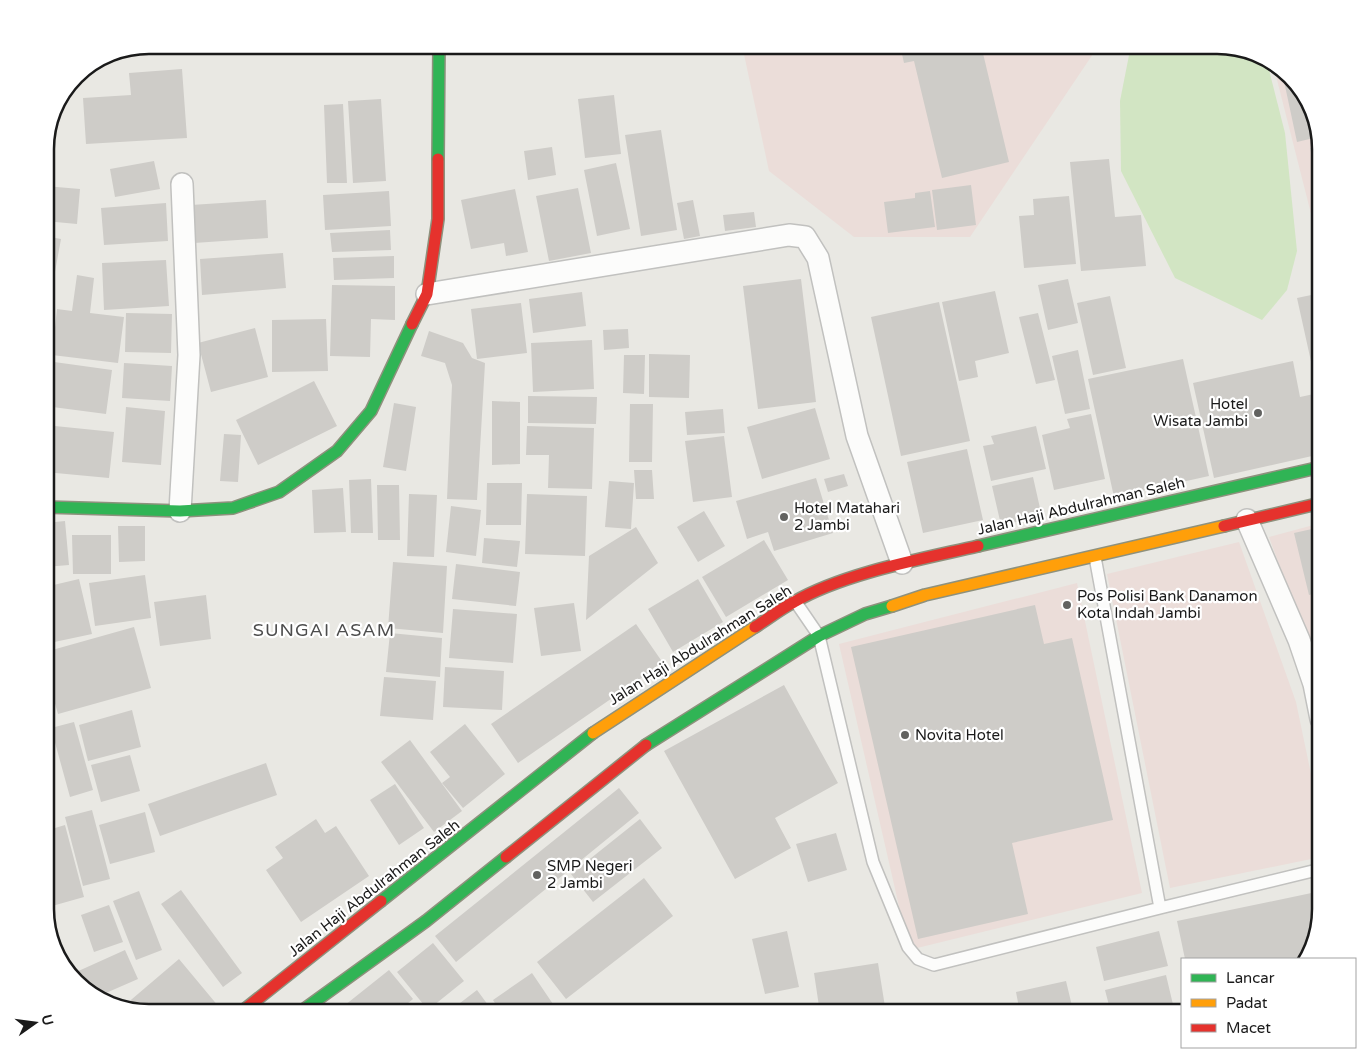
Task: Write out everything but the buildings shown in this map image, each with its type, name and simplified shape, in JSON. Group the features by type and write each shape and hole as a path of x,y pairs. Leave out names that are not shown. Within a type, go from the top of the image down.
{"main road":[{"path":"54,507 180,511 233,508 279,492 337,451 371,411 398,351 427,294 438,219 439,54"},
{"name":"Jalan Haji Abdulrahman Saleh","path":"251,1004 608,720 794,601 839,582 902,563 1312,468"},
{"path":"311,1004 426,921 640,749 819,636 865,614 925,596 1312,505"}],"street":[{"path":"180,511 189,354 182,184"},
{"path":"427,294 789,235 805,237 818,258 857,436 902,563"},
{"path":"1247,520 1312,671"}],"lane":[{"path":"1094,557 1160,908"},
{"path":"794,601 819,636 873,862 904,938 918,959 934,965 1312,871"}],"shaded area":[{"path":"744,54 1093,54 970,237 854,237 769,171"},
{"path":"1275,73 1293,91 1305,112 1309,124 1312,149 1312,218"},
{"path":"1312,525 1312,655 1269,537"},
{"path":"1239,542 1296,702 1312,779 1312,859 1170,888 1107,574"},
{"path":"1077,583 1142,893 909,950 839,644"}],"green space":[{"path":"1129,54 1230,55 1248,59 1269,69 1285,133 1297,251 1287,290 1262,320 1175,278 1121,171 1120,101"}],"traffic: fast":[{"path":"438,159 439,54"},
{"path":"54,507 180,511 233,508 279,492 337,451 371,411 412,324"},
{"path":"978,546 1312,469"},
{"path":"646,745 819,636 865,614 892,606"},
{"path":"381,901 593,733"},
{"path":"311,1004 426,921 506,857"}],"traffic: slow":[{"path":"892,606 925,595 1224,526"},
{"path":"593,733 755,627"}],"traffic: jam":[{"path":"412,324 427,294 438,219 438,159"},
{"path":"1224,526 1312,505"},
{"path":"755,627 789,605 836,583 884,568 978,546"},
{"path":"506,857 646,745"},
{"path":"251,1004 381,901"}],"place":[{"name":"Hotel Wisata Jambi","path":"1258,413"},
{"name":"Hotel Matahari 2 Jambi","path":"784,517"},
{"name":"Pos Polisi Bank Danamon Kota Indah Jambi","path":"1067,605"},
{"name":"Novita Hotel","path":"905,735"},
{"name":"SMP Negeri 2 Jambi","path":"537,875"}],"district":[{"name":"SUNGAI ASAM","path":"324,630"}]}
